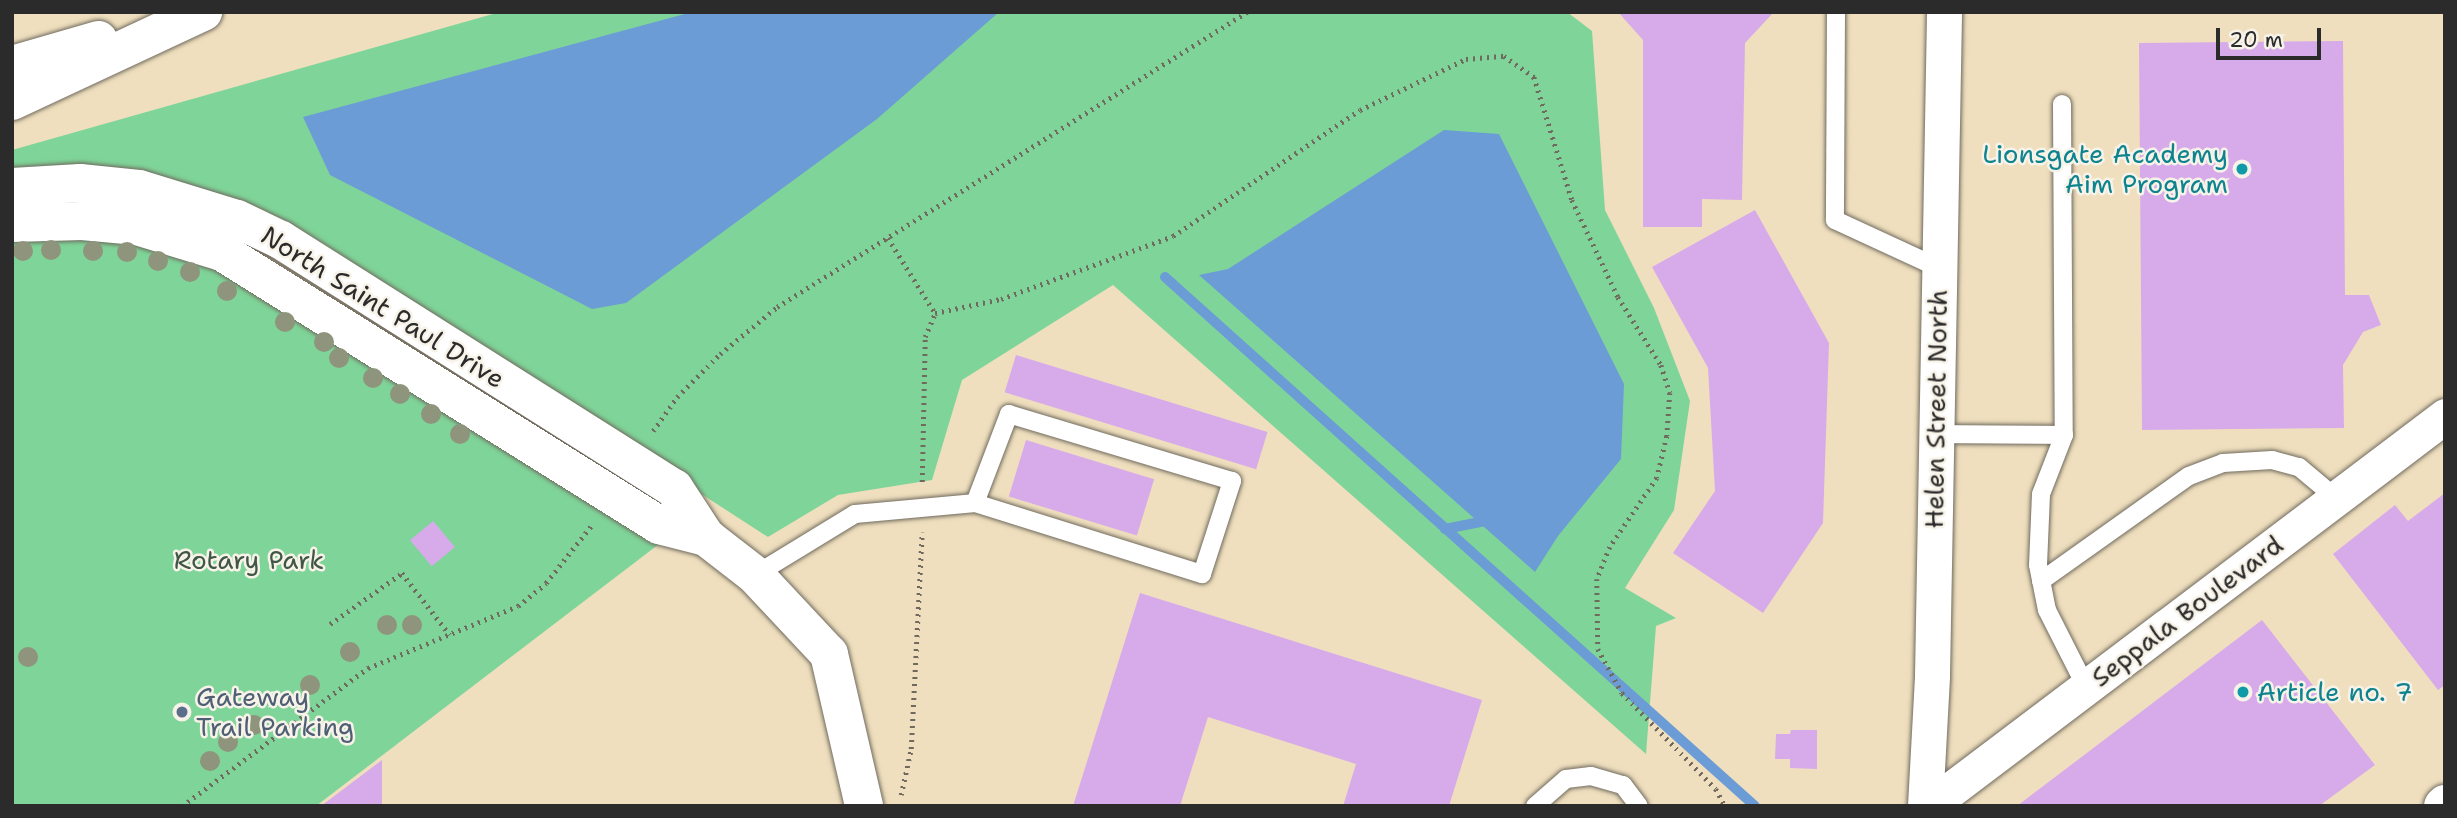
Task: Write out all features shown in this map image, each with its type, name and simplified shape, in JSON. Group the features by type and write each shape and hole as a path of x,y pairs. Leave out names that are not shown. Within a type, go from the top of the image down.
{"main road":[{"path":"12,65 195,12"},
{"path":"12,101 203,12"},
{"name":"North Saint Paul Drive","path":"12,187 80,183 139,189 237,219 281,240 623,478 659,525 706,537 755,575 829,654 864,806"},
{"name":"North Saint Paul Drive","path":"12,223 82,220 137,226 222,252 623,478"}],"street":[{"name":"Helen Street North","path":"1927,806 1944,12"},
{"name":"Seppala Boulevard","path":"1927,806 2445,416"}],"lane":[{"path":"1836,12 1835,220 1939,268"},
{"path":"2062,104 2064,435 2041,494 2042,581 2047,610 2086,687"},
{"path":"755,575 855,514 922,511 975,503 1202,574 1232,481 1009,414 975,503"},
{"path":"1935,434 2064,435"},
{"path":"2042,581 2189,476 2223,463 2272,460 2299,467 2336,498"},
{"path":"1535,806 1566,779 1591,776 1623,785 1639,806"}],"path":[{"path":"182,806 335,689 368,668 518,606 546,583 623,478 677,397 720,354 777,307 1247,12"},
{"path":"934,313 1001,299 1172,236 1360,110 1466,59 1504,56 1534,77 1572,200 1618,297 1661,365 1670,393 1667,436 1657,478 1610,547 1597,579 1598,649 1622,693 1716,789 1725,806"},
{"path":"888,237 934,313"},
{"path":"899,806 911,749 922,511 925,337 934,313"},
{"path":"330,624 402,573 450,635"}],"green space":[{"path":"500,12 1567,12 1592,31 1605,210 1654,308 1690,401 1674,510 1625,588 1676,618 1656,626 1646,754 1113,285 962,380 932,480 838,495 768,537 300,235 12,173 12,150"},
{"name":"Rotary Park","path":"12,239 131,240 188,256 242,280 663,541 316,806 12,806"}],"water":[{"path":"692,12 999,12 877,119 626,303 592,309 330,175 303,117"},
{"path":"1444,130 1499,134 1624,384 1621,459 1558,536 1535,572 1199,275 1228,269"}],"building":[{"path":"1618,12 1774,12 1745,43 1742,200 1702,199 1702,227 1643,227 1643,40"},
{"name":"Lionsgate Academy Aim Program","path":"2343,41 2345,295 2369,295 2381,325 2363,332 2343,365 2344,428 2142,430 2139,43"},
{"path":"1755,210 1829,343 1823,523 1763,613 1673,553 1715,491 1708,368 1652,267"},
{"path":"1016,355 1268,432 1256,469 1005,392"},
{"path":"1026,440 1154,479 1137,536 1009,496"},
{"path":"2445,493 2445,685 2438,690 2333,554 2395,505 2408,521"},
{"path":"433,521 455,547 432,566 410,540"},
{"path":"1140,593 1482,700 1449,806 1343,806 1356,764 1208,717 1180,806 1073,806"},
{"name":"Article no. 7","path":"2262,620 2375,765 2319,806 2017,806"},
{"path":"1791,730 1817,730 1817,769 1790,768 1790,759 1775,759 1776,734 1790,734"},
{"path":"382,760 382,806 321,806"}],"waterway":[{"path":"1165,277 1755,806"},
{"path":"1445,529 1490,520"}],"place":[{"name":"Lionsgate Academy Aim Program","path":"2242,169"},
{"name":"Article no. 7","path":"2243,692"},
{"name":"Gateway Trail Parking","path":"182,712"}]}
